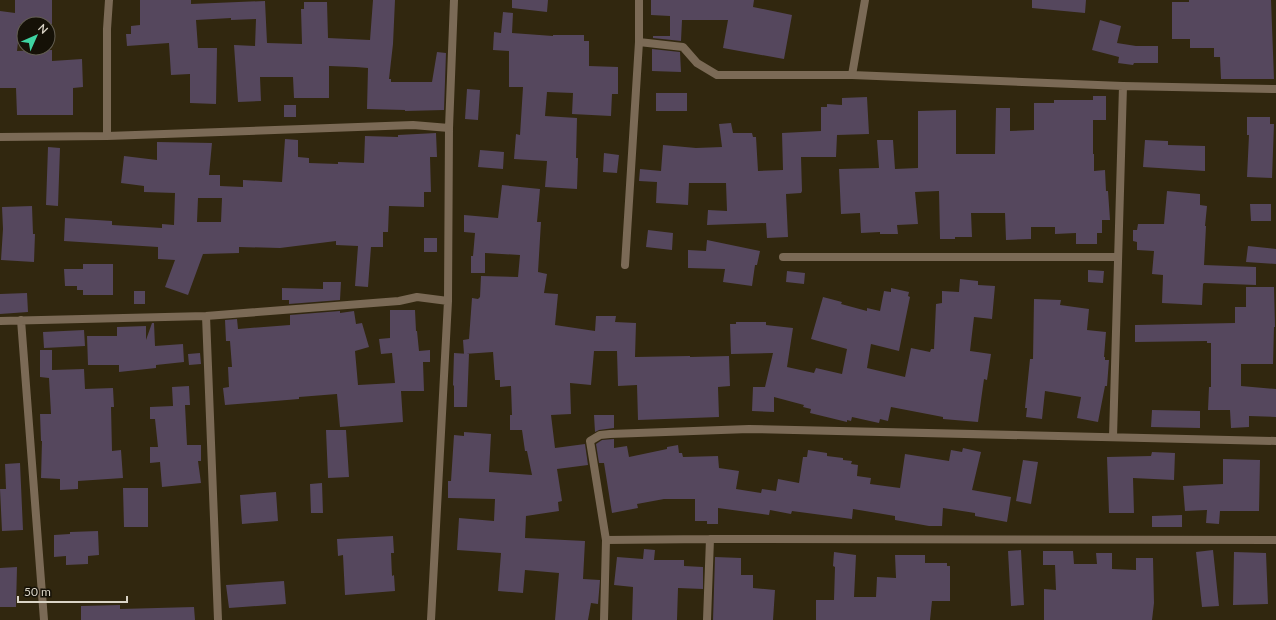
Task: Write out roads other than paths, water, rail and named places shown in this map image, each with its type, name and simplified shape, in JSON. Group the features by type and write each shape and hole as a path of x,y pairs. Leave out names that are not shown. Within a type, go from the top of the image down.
{"street":[{"path":"107,136 107,30 109,0"},
{"path":"431,620 448,301 449,128 454,0"},
{"path":"625,265 639,42 639,0"},
{"path":"852,74 865,0"},
{"path":"639,42 683,47 697,63 718,74 852,74 1123,86 1276,89"},
{"path":"1113,437 1123,86"},
{"path":"0,137 107,136 413,125 449,128"},
{"path":"782,257 1118,257"},
{"path":"0,321 206,316 399,301 417,297 448,301"},
{"path":"206,316 218,620"},
{"path":"21,320 44,620"},
{"path":"604,620 606,540 590,441 600,435 749,429 1276,441"},
{"path":"707,620 710,539"},
{"path":"606,540 1276,540"}]}
